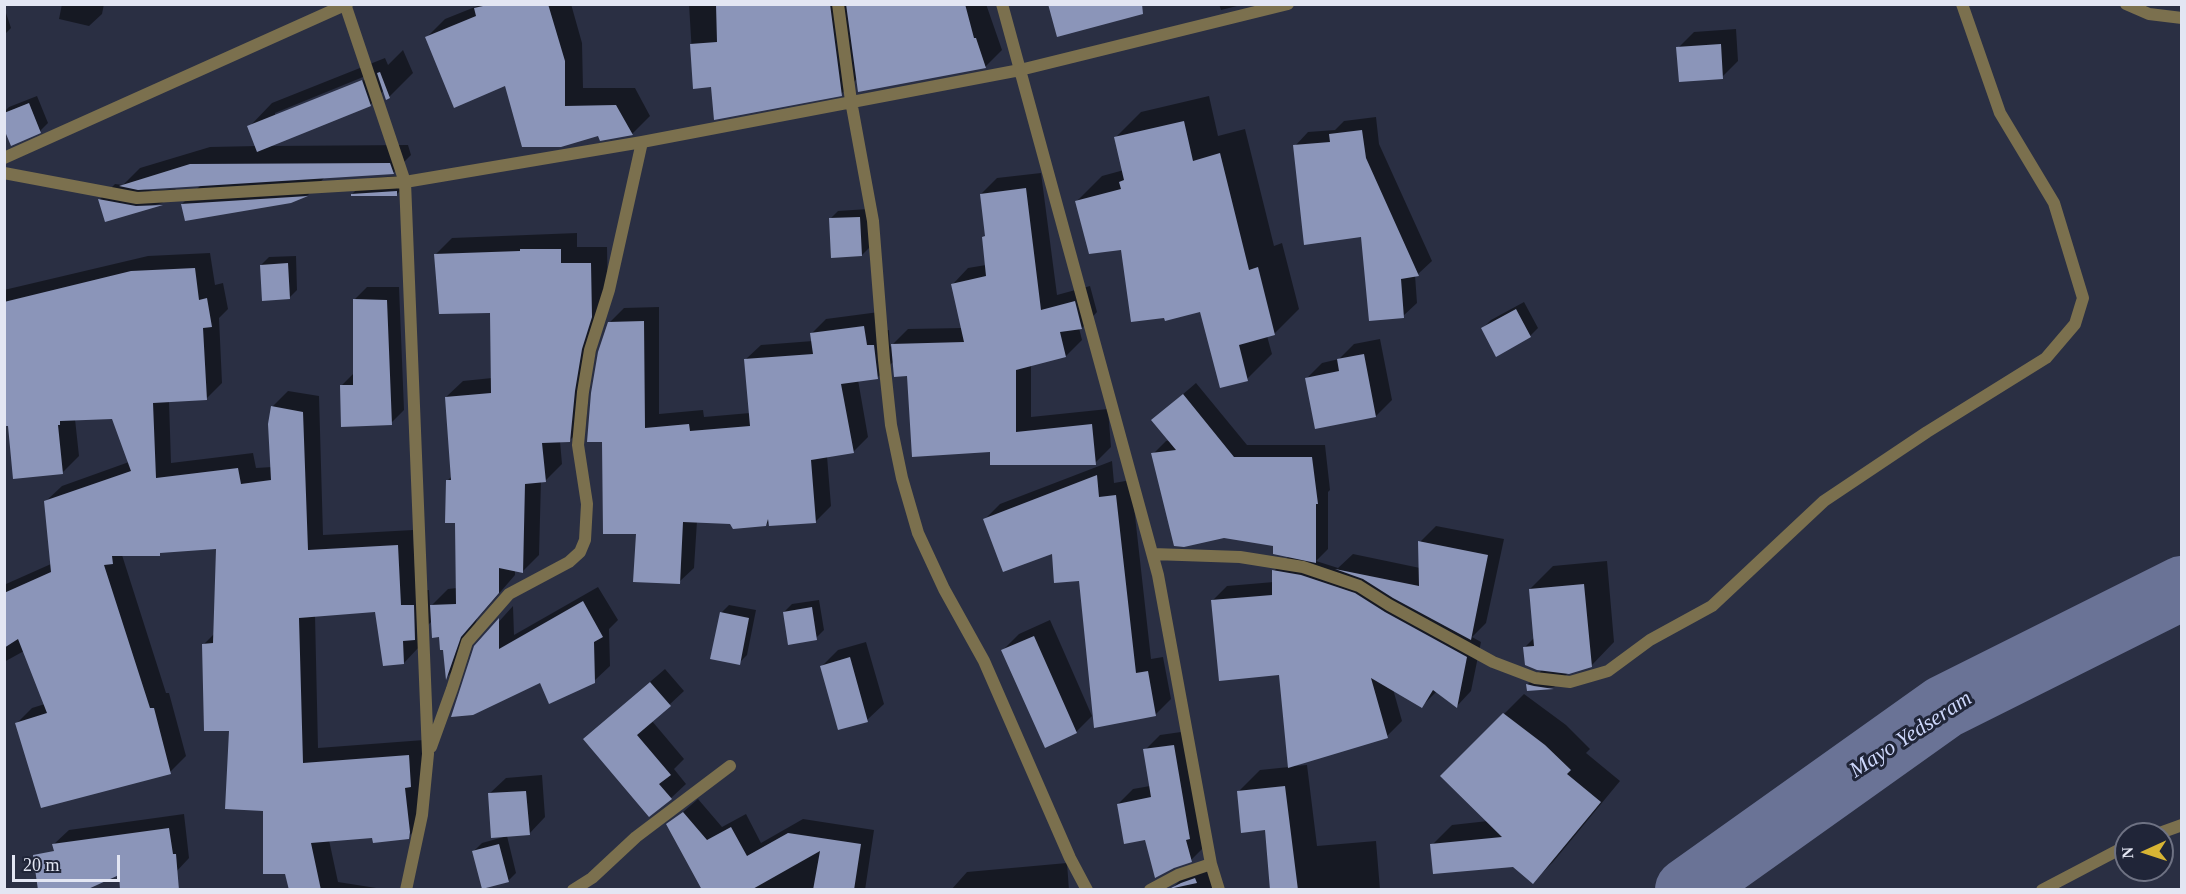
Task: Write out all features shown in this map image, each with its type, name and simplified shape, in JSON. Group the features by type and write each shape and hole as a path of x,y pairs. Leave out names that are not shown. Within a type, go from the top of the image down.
{"street":[{"path":"838,4 851,101 873,221 890,414 905,489 918,533 944,589 984,661 1070,858 1087,890"},
{"path":"1002,4 1153,554 1211,864 1219,890"},
{"path":"4,173 137,198 405,182 642,142 1020,70 1288,4"},
{"path":"1153,554 1240,557 1303,567 1359,586 1493,662 1535,678 1570,682 1608,671 1650,640 1712,606 1824,501 1927,432 2046,358 2075,324 2083,298 2054,203 2000,113 1962,4"},
{"path":"2126,4 2149,14 2181,18"},
{"path":"4,158 346,5 405,182 428,754 422,814 406,890"},
{"path":"428,754 467,642 508,594 569,562 580,552 585,540 587,504 578,445 583,392 590,350 612,280 642,142"},
{"path":"573,890 592,878 636,837 730,766"},
{"path":"2042,890 2114,852"},
{"path":"1150,890 1178,875 1211,864"}],"building":[{"path":"492,4 548,4 565,61 565,106 616,105 633,135 600,141 598,136 561,147 522,147 505,86 454,108 425,37 476,16 474,8"},
{"path":"716,4 830,4 842,96 714,120 711,87 693,89 690,44 717,42"},
{"path":"846,4 965,4 974,38 976,38 986,68 858,92"},
{"path":"1048,4 1142,4 1143,14 1057,37"},
{"path":"1721,44 1723,79 1679,82 1676,47"},
{"path":"380,72 390,98 386,100 377,73"},
{"path":"362,80 371,106 257,152 247,126"},
{"path":"29,103 41,133 11,146 4,129 4,113"},
{"path":"1184,121 1193,161 1220,153 1249,270 1258,267 1275,335 1239,345 1248,381 1220,388 1200,312 1165,321 1164,318 1131,322 1121,250 1089,254 1075,201 1121,189 1119,182 1124,180 1114,137"},
{"path":"1362,130 1366,158 1419,276 1401,279 1404,318 1369,321 1361,237 1304,245 1293,145 1330,142 1329,134"},
{"path":"390,163 394,174 138,190 119,186 190,164"},
{"path":"1026,188 1041,310 1075,301 1082,329 1060,332 1066,357 1016,370 1016,432 1092,424 1096,465 990,465 990,452 912,457 907,376 894,377 891,344 964,342 951,284 986,276 982,237 985,236 980,194"},
{"path":"397,191 397,196 351,196 351,194"},
{"path":"308,196 291,203 185,221 181,204"},
{"path":"98,199 136,206 163,205 105,222"},
{"path":"860,217 862,256 831,258 829,218"},
{"path":"520,249 561,249 561,263 591,263 592,317 582,349 570,442 542,443 546,482 525,484 523,573 499,568 499,593 461,637 446,680 443,650 440,650 439,637 432,638 430,605 456,604 455,523 445,523 446,480 451,480 445,397 491,393 490,313 439,314 434,254 520,251"},
{"path":"288,263 290,299 262,301 260,265"},
{"path":"195,268 199,300 207,298 212,327 203,328 207,400 153,403 156,478 238,468 241,484 271,480 268,424 271,406 303,412 308,550 398,545 401,605 414,605 415,640 403,641 404,664 383,666 375,612 299,618 303,763 409,755 411,787 405,788 409,839 373,843 372,838 311,843 321,890 289,890 285,874 263,874 263,811 225,809 229,731 204,731 202,644 213,643 216,549 160,553 160,556 112,556 113,564 104,565 150,708 154,708 171,774 41,808 15,723 47,713 18,639 4,648 4,593 51,572 44,501 131,471 112,419 60,421 58,425 63,474 13,479 8,426 4,426 4,302 131,271"},
{"path":"353,299 387,300 392,425 341,427 340,385 353,385"},
{"path":"1516,309 1531,337 1496,357 1481,328"},
{"path":"644,321 645,428 689,424 690,431 750,426 744,359 813,354 810,333 864,326 867,345 874,345 878,379 841,384 854,453 811,460 816,523 769,526 768,519 766,526 733,529 730,524 683,522 680,584 633,582 636,534 603,534 602,442 587,442 591,393 598,352 608,322"},
{"path":"1364,354 1376,417 1315,429 1305,378 1339,371 1337,359"},
{"path":"1183,394 1234,457 1312,457 1318,504 1316,504 1316,563 1273,554 1273,546 1224,538 1184,547 1174,546 1151,453 1176,450 1151,420"},
{"path":"1097,475 1099,497 1116,495 1136,673 1148,671 1156,716 1094,728 1079,581 1054,583 1052,554 1003,572 983,519"},
{"path":"1418,541 1488,555 1471,640 1363,579 1335,569 1419,586"},
{"path":"1272,570 1301,575 1355,593 1467,657 1457,708 1433,690 1422,708 1371,678 1388,738 1288,768 1279,675 1219,681 1211,600 1272,595"},
{"path":"1584,584 1592,667 1569,674 1537,670 1525,665 1523,647 1534,646 1529,589"},
{"path":"583,601 603,637 594,642 595,683 549,704 540,683 473,715 451,717 474,646 499,618 499,649"},
{"path":"812,607 817,640 788,645 783,612"},
{"path":"720,612 749,618 740,665 710,659"},
{"path":"1034,636 1077,733 1045,748 1001,650"},
{"path":"850,657 868,722 838,730 820,666"},
{"path":"650,682 671,706 637,735 671,775 659,784 672,799 649,817 583,739"},
{"path":"1526,684 1534,686 1554,689 1527,691"},
{"path":"1503,713 1545,745 1571,770 1567,774 1601,802 1533,884 1513,867 1433,874 1430,844 1502,837 1440,776"},
{"path":"1174,745 1190,839 1186,840 1192,862 1155,878 1145,840 1124,844 1117,804 1151,797 1143,749"},
{"path":"1285,786 1298,890 1270,890 1265,830 1241,833 1237,791"},
{"path":"526,791 530,835 491,838 488,793"},
{"path":"683,812 707,840 731,827 747,856 788,833 861,844 854,890 813,890 820,851 751,890 702,890 666,824"},
{"path":"169,828 173,854 176,854 179,890 120,890 119,875 86,890 38,890 33,855 54,851 52,844"},
{"path":"499,844 509,882 482,889 472,851"},
{"path":"1195,878 1197,883 1169,889 1181,883"}],"waterway":[{"name":"Mayo Yedseram","path":"1687,890 1944,707 2182,588"}]}
